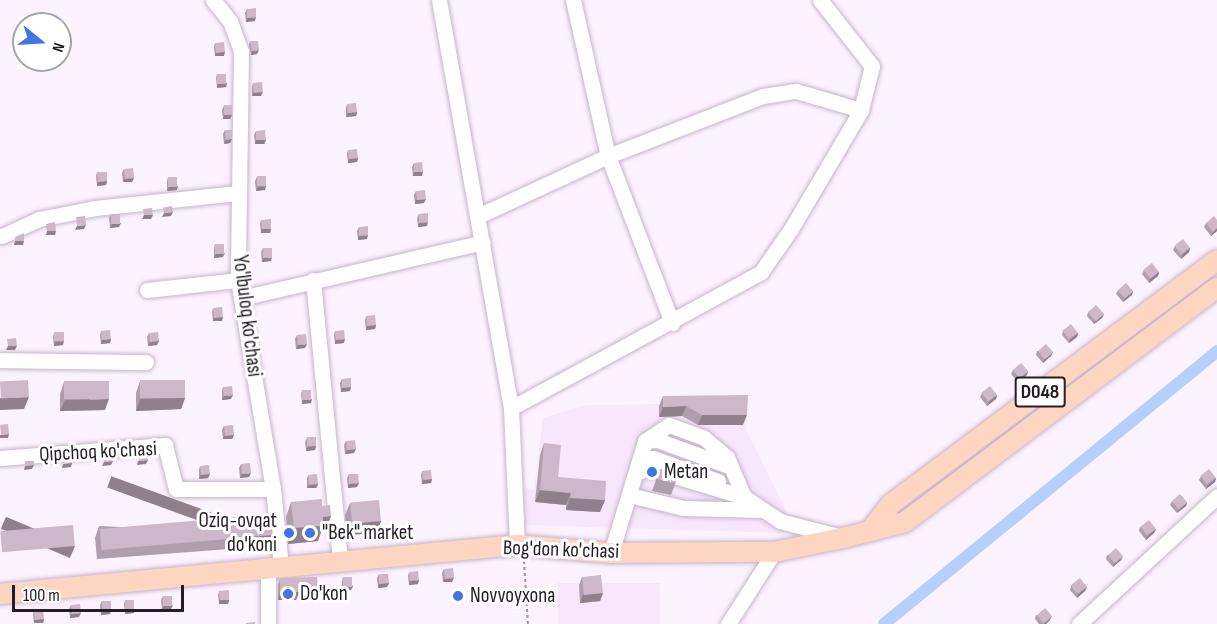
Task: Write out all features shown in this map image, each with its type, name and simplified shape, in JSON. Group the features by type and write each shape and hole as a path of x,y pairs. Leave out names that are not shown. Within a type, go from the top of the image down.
{"main road":[{"name":"D048","path":"870,531 891,504 1217,260"},
{"name":"D048","path":"870,531 905,522 1217,288"},
{"name":"Bog'don ko'chasi","path":"0,594 520,545 611,553 774,552 870,531"}],"street":[{"name":"Yo'lbuloq ko'chasi","path":"213,0 230,21 241,52 237,193 238,280 273,489 274,567 268,624"},
{"path":"228,0 230,21"},
{"path":"439,0 511,408 520,545"},
{"path":"573,0 608,156 672,323"},
{"path":"511,408 672,323 761,272 791,229 861,110 872,66 820,0"},
{"path":"478,216 608,156 764,96 796,91 861,110"},
{"path":"2,236 39,219 95,208 237,193"},
{"path":"241,298 483,242"},
{"path":"147,290 238,280"},
{"path":"313,280 340,561"},
{"path":"0,360 146,362"},
{"path":"611,553 637,468 657,430 669,425 704,438 763,510 780,521 847,537"},
{"path":"637,468 657,440 736,478"},
{"name":"Qipchoq ko'chasi","path":"0,458 165,445 176,489 273,489"},
{"path":"637,468 653,458 736,478"},
{"path":"637,468 646,478 688,492 736,478"},
{"path":"637,468 683,508 763,510"},
{"path":"1079,624 1217,496"},
{"path":"728,624 774,552"}],"path":[{"path":"520,545 528,624"}],"shaded area":[{"name":"Metan","path":"747,403 746,429 788,515 784,533 525,525 524,488 534,490 543,418 586,405"},
{"path":"558,583 660,583 660,624 558,624"}],"building":[{"path":"256,8 256,17 247,18 247,9"},
{"path":"250,41 258,41 259,50 252,51"},
{"path":"224,42 225,52 216,53 215,43"},
{"path":"217,74 226,74 226,84 217,84"},
{"path":"262,82 263,92 254,93 253,83"},
{"path":"356,103 357,112 348,113 347,104"},
{"path":"224,105 232,105 232,115 224,115"},
{"path":"225,130 232,130 232,139 226,140"},
{"path":"265,130 266,140 256,140 256,131"},
{"path":"357,149 358,158 349,159 348,150"},
{"path":"422,162 423,172 414,172 414,163"},
{"path":"133,168 134,178 125,179 124,169"},
{"path":"97,172 107,172 107,181 98,182"},
{"path":"257,176 266,176 266,186 257,186"},
{"path":"168,177 177,177 177,187 168,187"},
{"path":"425,190 426,199 417,200 416,191"},
{"path":"172,206 173,212 164,213 163,207"},
{"path":"152,208 153,215 144,215 143,209"},
{"path":"428,213 428,222 419,223 419,214"},
{"path":"111,214 120,214 120,224 111,224"},
{"path":"85,216 86,225 77,226 76,217"},
{"path":"1214,216 1217,220 1217,228 1213,232 1206,223"},
{"path":"271,219 271,229 262,229 261,220"},
{"path":"55,222 56,231 47,231 46,224"},
{"path":"368,226 368,235 359,236 359,227"},
{"path":"24,233 24,241 15,241 15,237"},
{"path":"1183,239 1190,248 1181,254 1174,246"},
{"path":"215,244 224,244 224,254 215,254"},
{"path":"263,248 272,248 272,258 263,258"},
{"path":"1152,263 1159,272 1150,278 1143,270"},
{"path":"1126,283 1133,291 1125,299 1118,290"},
{"path":"1096,305 1104,314 1096,321 1088,312"},
{"path":"222,307 223,317 214,318 213,308"},
{"path":"375,315 376,325 367,326 366,316"},
{"path":"1071,324 1078,333 1069,339 1062,331"},
{"path":"110,330 111,339 102,340 101,331"},
{"path":"344,330 345,339 336,340 335,331"},
{"path":"54,332 64,332 64,341 54,341"},
{"path":"158,332 159,341 150,342 149,333"},
{"path":"306,334 307,344 298,345 297,335"},
{"path":"16,338 17,346 8,346 7,339"},
{"path":"1046,344 1053,352 1045,360 1038,351"},
{"path":"1021,363 1028,371 1020,379 1013,370"},
{"path":"351,378 351,387 342,388 342,379"},
{"path":"28,380 29,397 1,398 0,381"},
{"path":"140,380 185,380 185,398 140,398"},
{"path":"64,381 109,381 109,399 64,399"},
{"path":"232,386 233,395 224,396 223,387"},
{"path":"990,386 997,395 988,401 981,393"},
{"path":"302,390 311,390 311,400 302,400"},
{"path":"748,395 747,415 702,415 686,406 663,407 663,396"},
{"path":"8,424 9,434 1,435 0,425"},
{"path":"233,425 234,435 225,436 224,426"},
{"path":"307,437 316,437 316,446 307,446"},
{"path":"355,440 356,449 347,450 346,441"},
{"path":"544,443 561,445 558,477 606,481 605,500 570,498 571,493 540,490"},
{"path":"147,452 148,460 139,461 138,453"},
{"path":"112,455 113,461 104,462 103,456"},
{"path":"63,458 72,458 72,463 63,463"},
{"path":"25,461 34,461 34,465 25,465"},
{"path":"250,463 251,473 242,474 241,464"},
{"path":"209,465 210,474 201,475 200,466"},
{"path":"660,469 679,474 675,483 656,479"},
{"path":"1209,469 1216,478 1207,484 1200,476"},
{"path":"431,470 432,479 423,480 422,471"},
{"path":"317,474 318,484 309,485 308,475"},
{"path":"349,474 358,474 359,483 349,484"},
{"path":"1180,494 1187,502 1179,510 1172,501"},
{"path":"322,499 322,506 330,505 331,516 323,517 323,526 294,528 291,502"},
{"path":"379,500 381,521 352,523 350,503"},
{"path":"271,514 273,535 101,550 100,529"},
{"path":"1149,520 1156,529 1147,535 1140,527"},
{"path":"73,525 75,546 2,552 0,531"},
{"path":"1116,548 1123,556 1115,564 1108,555"},
{"path":"453,568 454,578 445,579 444,569"},
{"path":"418,571 419,580 410,581 409,572"},
{"path":"379,574 388,574 389,583 379,584"},
{"path":"601,575 603,593 584,595 582,577"},
{"path":"317,577 318,586 299,588 299,592 280,592 280,578"},
{"path":"343,577 352,577 352,587 343,587"},
{"path":"1080,578 1087,587 1077,594 1071,585"},
{"path":"229,590 229,600 220,600 219,591"},
{"path":"163,596 172,596 172,606 163,606"},
{"path":"125,600 134,600 134,610 125,610"},
{"path":"102,601 111,601 111,611 102,611"},
{"path":"80,604 81,613 72,614 71,605"},
{"path":"1045,608 1052,616 1044,624 1037,615"},
{"path":"43,609 44,619 35,620 34,610"}],"waterway":[{"path":"884,624 1217,351"}],"place":[{"name":"Metan","path":"652,472"},
{"name":"Oziq-ovqat do'koni","path":"289,533"},
{"name":"\"Bek\" market","path":"310,533"},
{"name":"Do'kon","path":"288,594"},
{"name":"Novvoyxona","path":"458,596"}]}
